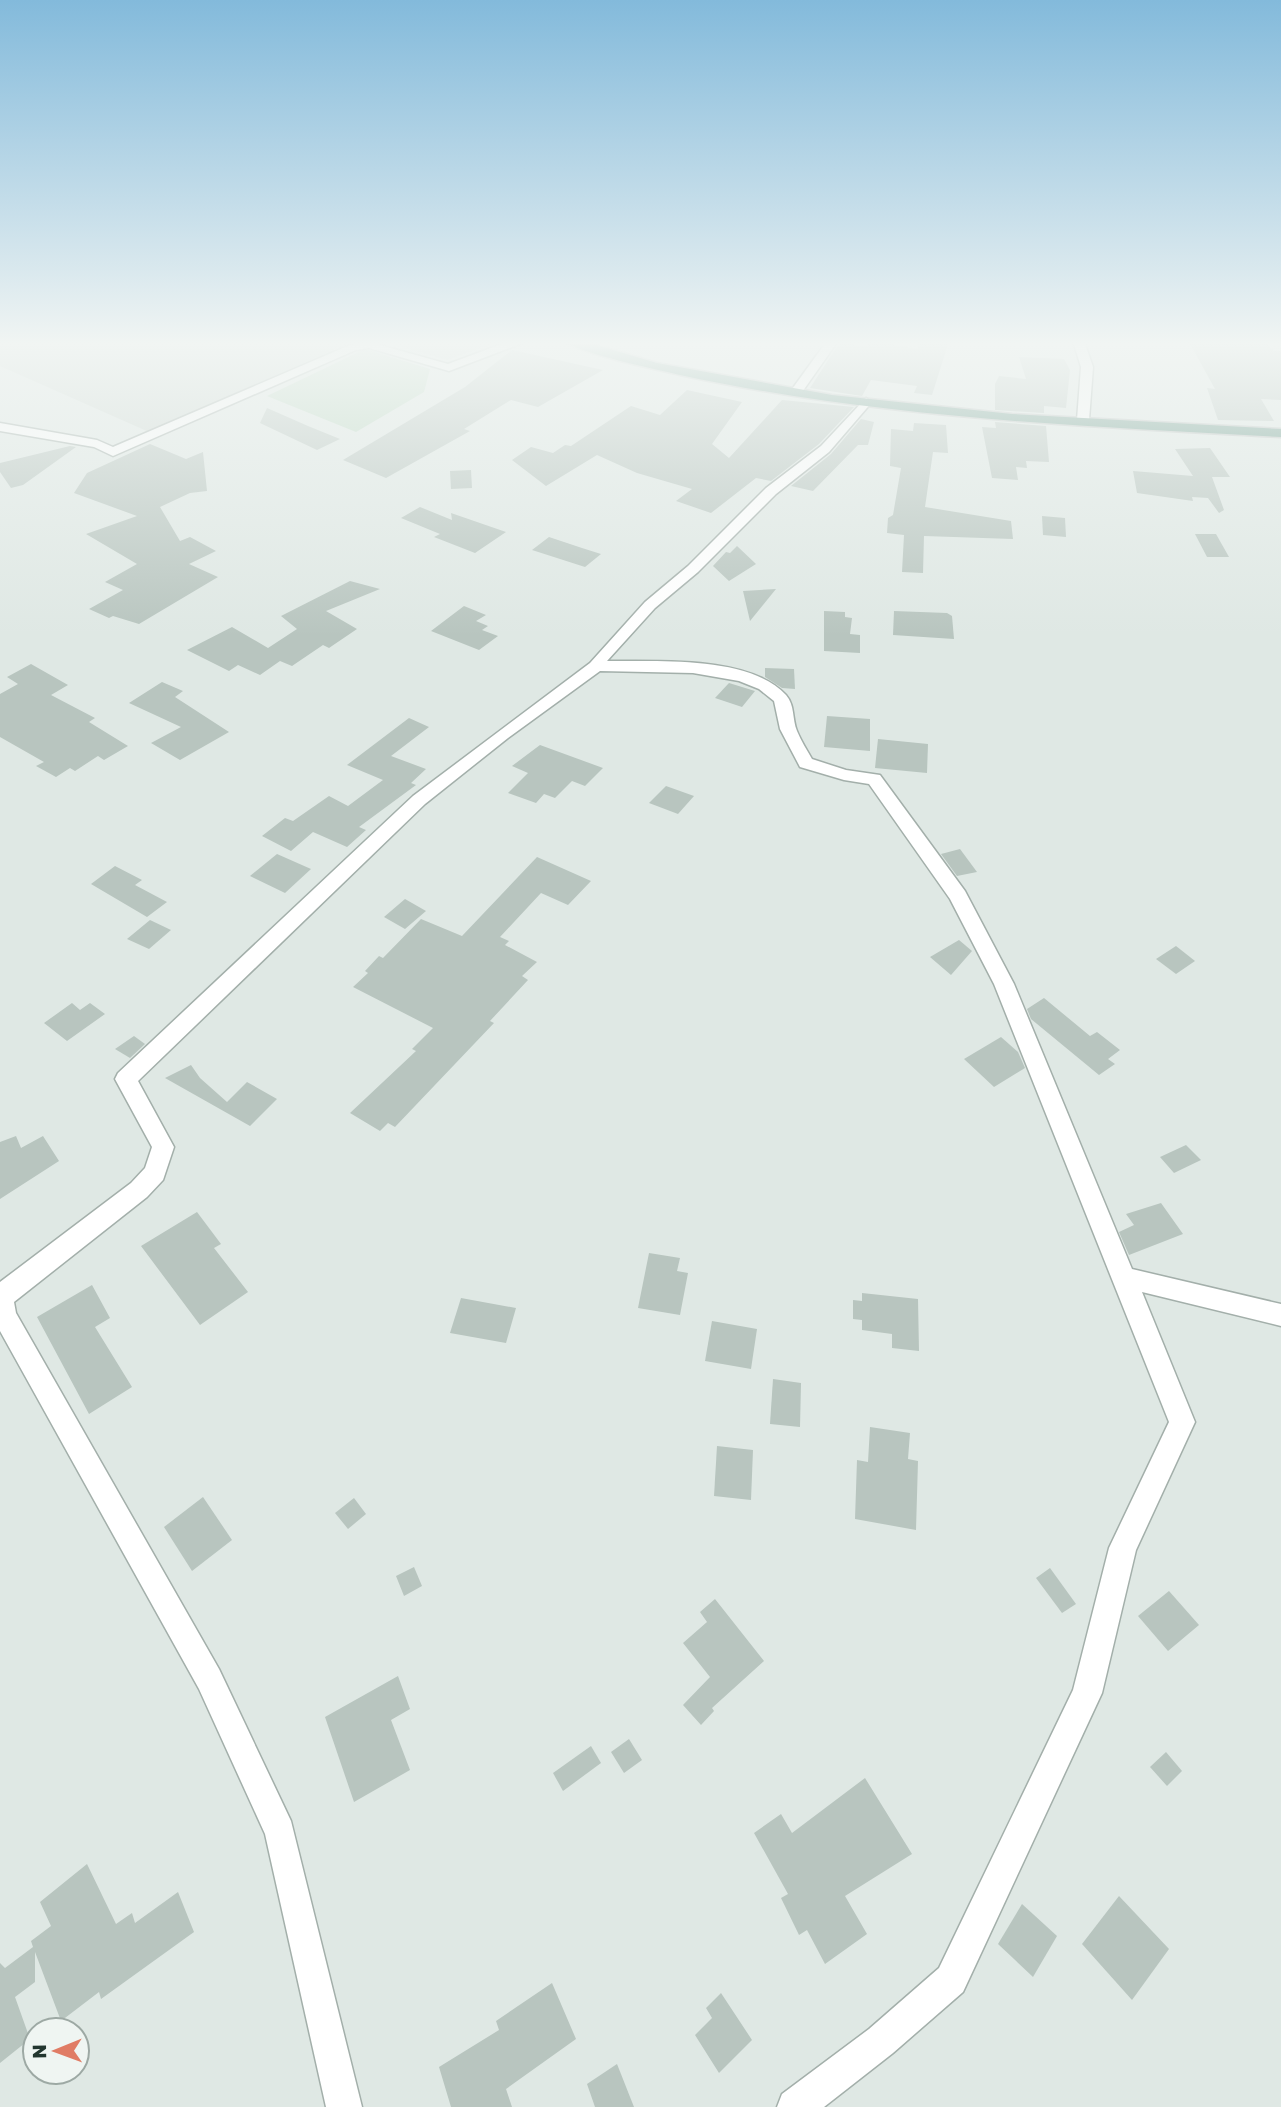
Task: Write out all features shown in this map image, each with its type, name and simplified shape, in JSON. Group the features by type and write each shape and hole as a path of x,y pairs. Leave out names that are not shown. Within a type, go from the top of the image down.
{"street":[{"path":"70,439 97,444 113,452 142,439"},
{"path":"344,2107 280,1832 209,1679 0,1308 2,1298 10,1288 139,1190 155,1173 163,1147 126,1079 419,800 502,734 596,666 607,650 650,605 693,569 771,491 833,439"},
{"path":"596,666 667,665 747,679 772,691 783,701 788,729 806,764 844,775 874,779 958,896 1004,984 1182,1422 1123,1548 1087,1693 999,1884 951,1980 881,2041 795,2107"},
{"path":"1121,1277 1281,1315"}],"building":[{"path":"294,439 339,439 317,450"},
{"path":"378,439 455,439 386,478 343,460"},
{"path":"581,439 715,439 712,444 729,458 746,439 823,439 771,481 756,478 711,513 676,501 692,489 637,473 597,455 546,486 512,460 531,447 553,453 565,445 571,446"},
{"path":"844,439 869,439 868,445 858,445 813,491 791,486 831,454"},
{"path":"891,439 947,439 948,453 933,452 925,507 1011,521 1013,539 924,536 923,573 902,572 904,535 887,533 888,518 893,515 901,468 890,466"},
{"path":"984,439 1047,439 1049,462 1026,461 1027,468 1016,467 1018,480 992,478"},
{"path":"150,444 186,459 203,452 207,491 190,493 160,507 180,541 190,537 216,551 189,564 218,577 139,624 113,616 109,618 89,609 123,590 105,582 137,564 86,534 137,516 74,493 87,473"},
{"path":"70,446 76,447 23,485 11,488 0,472 0,463"},
{"path":"1210,448 1230,477 1212,477 1224,510 1219,513 1208,498 1192,497 1193,501 1137,493 1133,471 1193,476 1175,449"},
{"path":"471,470 472,488 451,489 450,471"},
{"path":"420,507 452,520 451,513 506,532 475,553 434,537 440,534 401,518"},
{"path":"1042,516 1065,518 1066,537 1043,535"},
{"path":"1195,534 1216,534 1229,557 1207,557"},
{"path":"549,537 601,554 585,567 532,550"},
{"path":"737,546 756,564 729,581 713,566 726,552 730,553"},
{"path":"350,581 380,589 326,611 357,629 329,648 323,645 292,666 280,661 260,675 238,665 229,671 187,650 232,627 268,648 297,629 281,616"},
{"path":"776,589 750,621 743,591"},
{"path":"464,606 486,615 476,621 488,626 482,630 498,636 479,650 431,631"},
{"path":"824,611 845,612 845,617 852,618 850,634 860,635 860,653 824,651"},
{"path":"894,611 947,613 952,616 954,639 893,635"},
{"path":"31,664 68,685 51,695 95,718 89,722 128,746 104,760 98,756 75,771 70,768 56,777 36,766 44,762 0,737 0,694 18,684 7,677"},
{"path":"765,668 794,669 795,689 782,688 765,677"},
{"path":"162,682 183,691 175,697 229,732 180,760 151,743 181,727 129,703"},
{"path":"729,683 755,691 742,707 715,698"},
{"path":"827,716 870,719 870,751 824,747"},
{"path":"409,718 429,727 391,756 426,769 411,783 416,785 359,827 366,830 347,847 313,832 291,851 262,836 285,818 293,821 329,796 348,806 383,780 347,765"},
{"path":"878,739 928,744 927,773 875,768"},
{"path":"540,745 603,768 585,786 572,781 555,798 544,794 536,803 508,793 528,773 512,766"},
{"path":"666,786 694,796 678,814 649,803"},
{"path":"960,849 977,872 957,876 941,854"},
{"path":"277,854 311,869 285,893 250,876"},
{"path":"537,857 591,881 568,905 541,893 500,937 509,941 505,945 537,962 522,976 528,980 490,1021 494,1023 395,1127 388,1123 380,1131 350,1113 416,1051 412,1049 433,1028 353,987 368,973 365,971 379,956 383,958 421,919 462,936"},
{"path":"115,866 142,880 135,885 167,902 147,917 91,884"},
{"path":"405,899 426,911 405,929 384,917"},
{"path":"150,920 171,930 149,949 127,939"},
{"path":"959,940 972,951 951,975 930,957"},
{"path":"1176,946 1195,961 1176,974 1156,959"},
{"path":"1044,998 1090,1036 1097,1032 1120,1050 1108,1059 1115,1064 1099,1075 1031,1019 1027,1009"},
{"path":"72,1003 80,1010 90,1003 105,1014 67,1041 44,1023"},
{"path":"134,1036 145,1044 130,1058 115,1049"},
{"path":"1001,1037 1018,1052 1025,1068 994,1087 964,1059"},
{"path":"191,1065 200,1078 227,1102 247,1082 277,1099 250,1126 165,1078"},
{"path":"16,1136 21,1148 43,1136 59,1161 0,1199 0,1142"},
{"path":"1186,1145 1201,1160 1174,1173 1160,1157"},
{"path":"1161,1203 1183,1234 1129,1255 1119,1232 1134,1225 1126,1214"},
{"path":"197,1212 221,1244 214,1248 248,1292 200,1325 141,1246"},
{"path":"649,1253 680,1258 677,1271 688,1273 680,1315 638,1308"},
{"path":"92,1285 110,1318 95,1327 132,1387 89,1414 37,1317"},
{"path":"862,1293 918,1299 919,1351 892,1348 892,1334 862,1330 862,1320 853,1319 853,1300 862,1301"},
{"path":"461,1298 516,1308 506,1343 450,1333"},
{"path":"712,1321 757,1329 751,1369 705,1361"},
{"path":"773,1379 801,1383 800,1427 770,1424"},
{"path":"870,1427 910,1433 908,1459 918,1461 916,1530 855,1519 857,1460 868,1462"},
{"path":"717,1446 753,1450 751,1500 714,1496"},
{"path":"203,1497 232,1540 192,1571 164,1527"},
{"path":"354,1498 366,1514 348,1529 335,1513"},
{"path":"414,1567 422,1586 404,1596 396,1576"},
{"path":"1050,1568 1076,1604 1062,1613 1036,1578"},
{"path":"1169,1591 1199,1625 1168,1651 1138,1616"},
{"path":"715,1599 764,1661 712,1708 714,1711 701,1725 683,1705 710,1677 683,1643 707,1622 700,1612"},
{"path":"398,1676 410,1709 391,1720 410,1770 354,1802 325,1717"},
{"path":"629,1739 642,1760 624,1773 611,1752"},
{"path":"591,1746 601,1763 563,1791 553,1773"},
{"path":"1166,1752 1182,1771 1167,1786 1150,1767"},
{"path":"865,1778 912,1854 845,1896 867,1934 825,1964 807,1930 799,1935 781,1898 788,1894 754,1833 781,1814 792,1833"},
{"path":"87,1864 116,1924 132,1913 135,1923 178,1892 194,1932 101,1999 99,1992 68,2016 59,2016 35,1952 35,1982 15,1997 22,2016 21,2046 0,2063 0,1963 5,1968 33,1947 31,1941 51,1926 40,1902"},
{"path":"1119,1896 1169,1949 1132,2000 1082,1944"},
{"path":"1022,1904 1057,1936 1033,1977 998,1944"},
{"path":"552,1983 576,2039 506,2089 512,2107 451,2107 439,2067 499,2030 496,2021"},
{"path":"721,1993 752,2040 719,2073 695,2035 712,2018 706,2008"},
{"path":"617,2064 634,2107 595,2107 587,2084"}]}
